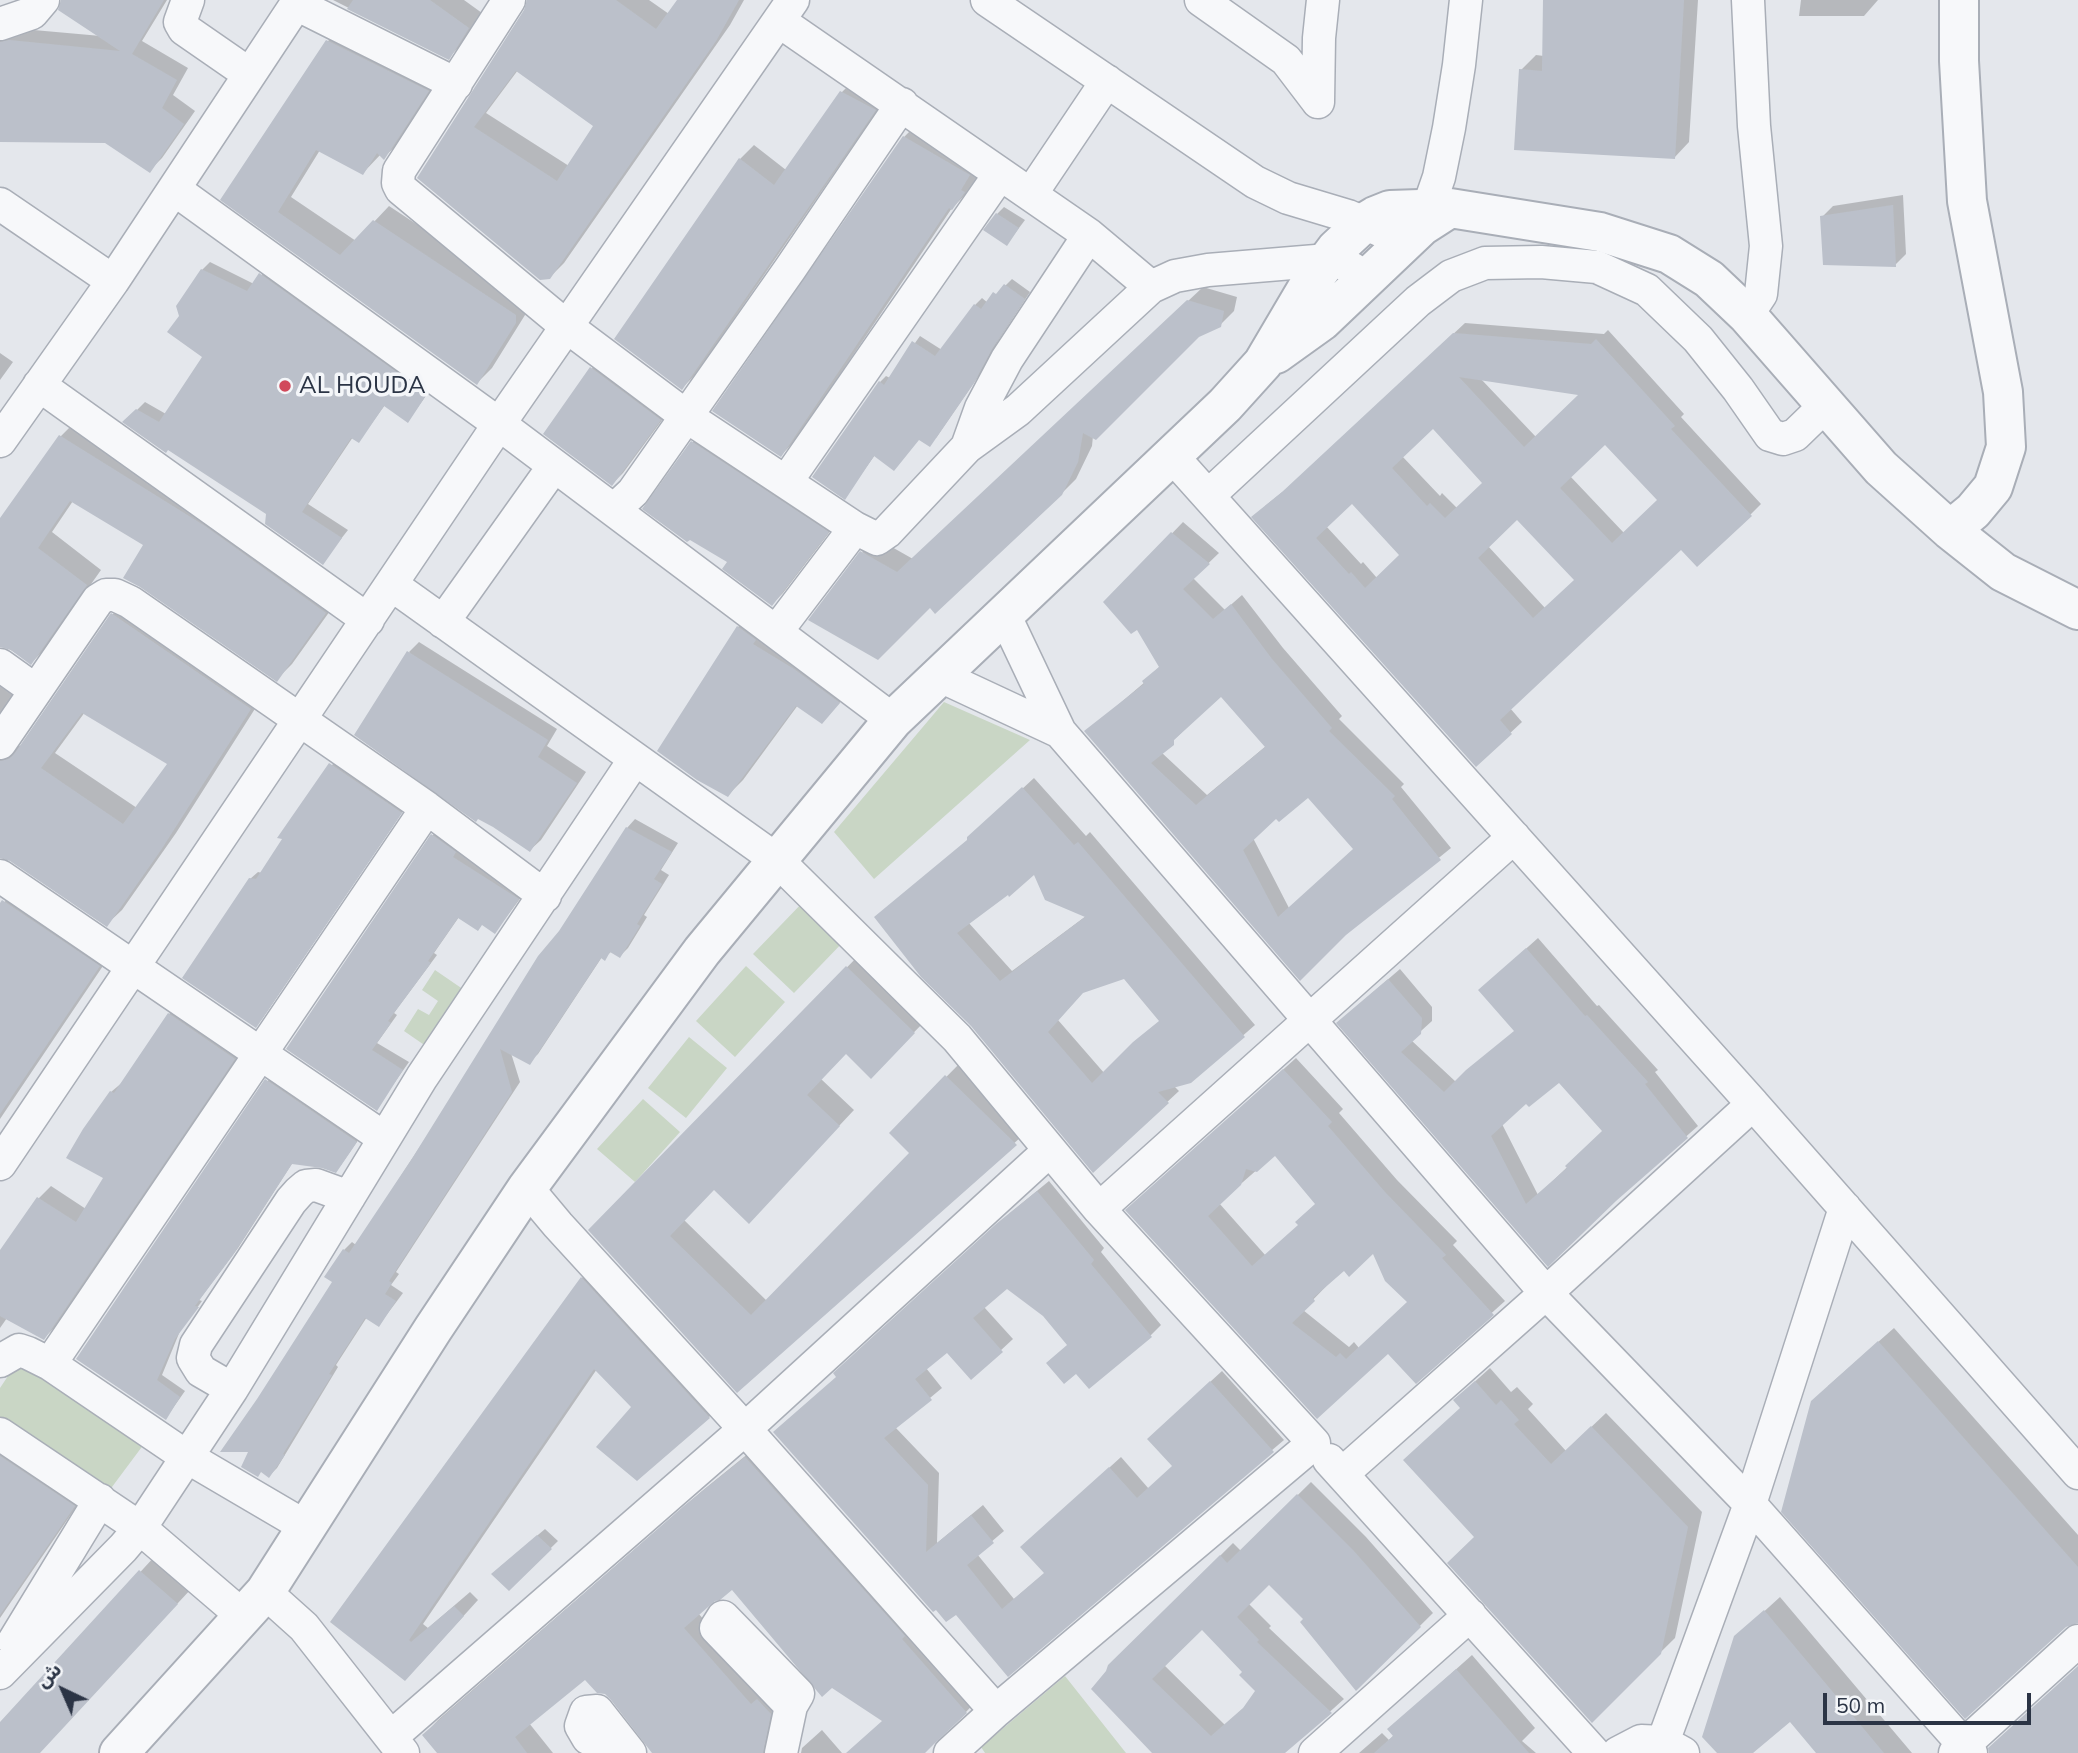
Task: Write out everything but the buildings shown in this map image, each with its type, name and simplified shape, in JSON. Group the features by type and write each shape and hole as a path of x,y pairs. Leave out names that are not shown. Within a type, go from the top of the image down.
{"street":[{"path":"0,23 32,13 43,0"},
{"path":"188,0 180,22 184,29 250,75"},
{"path":"509,0 399,171 398,183 401,189 566,326 686,416 855,528 877,539 887,533 967,447 1018,410 1151,287 1175,276 1208,270 1328,260 1340,262 1353,269 1363,284"},
{"path":"987,0 1255,182 1288,198 1365,222"},
{"path":"1201,0 1286,60 1318,102 1319,38 1323,0"},
{"path":"1263,363 1322,321 1425,222 1448,128 1459,65 1466,0"},
{"path":"1747,315 1761,294 1766,246 1754,126 1748,0"},
{"path":"1950,530 1973,512 1993,487 2006,447 2003,392 1967,201 1959,61 1959,0"},
{"path":"0,441 113,281 297,2 456,85"},
{"path":"0,1164 499,424 786,10 902,104 1089,236 1151,287"},
{"path":"1031,194 1107,80"},
{"path":"614,510 633,492 902,104"},
{"path":"786,482 1000,173"},
{"path":"174,189 499,424 893,720"},
{"path":"0,204 113,281"},
{"path":"118,1753 255,1605 308,1528 433,1329 527,1188 702,951 893,720 1225,405 1263,363 1328,260 1365,222 1390,210 1425,222 1600,232 1669,254 1709,279 1747,315 1881,468 1950,530 2003,572 2078,610"},
{"path":"967,447 981,408 1000,370 1089,236"},
{"path":"1208,496 1418,301 1451,276 1485,263 1541,262 1597,267 1647,290 1698,339 1770,435 1783,439 1795,435 1827,404"},
{"path":"39,385 368,620"},
{"path":"1172,456 1753,1104 2078,1472"},
{"path":"443,622 554,466"},
{"path":"776,632 855,528"},
{"path":"392,586 777,860 957,1038 1099,1209 1594,1753"},
{"path":"0,743 98,600 106,595 115,596 130,602 301,720 427,808 545,896"},
{"path":"1004,614 1060,732 1546,1293 1750,1504 1963,1750 2078,1640"},
{"path":"0,665 35,690"},
{"path":"938,675 1060,732"},
{"path":"5,1667 140,1528 232,1389 422,1077 635,759"},
{"path":"50,1364 427,808"},
{"path":"1099,1209 1514,837"},
{"path":"3,885 133,967 384,1138"},
{"path":"1342,1474 1753,1104"},
{"path":"0,1434 255,1605 304,1627 397,1745 1049,1151"},
{"path":"232,1389 201,1371 193,1358 196,1345 290,1201 299,1192 306,1186 316,1185 349,1197"},
{"path":"527,1188 996,1711"},
{"path":"1618,1753 1641,1741 1673,1748 1845,1208"},
{"path":"0,1361 19,1350 50,1364 187,1457 308,1528"},
{"path":"957,1751 996,1711 1314,1443"},
{"path":"5,1667 15,1639 100,1500"},
{"path":"1315,1753 1470,1615"},
{"path":"781,1753 791,1706"}],"green space":[{"path":"944,702 1030,740 874,879 834,832"},
{"path":"805,900 846,939 794,993 753,954"},
{"path":"746,966 785,1002 735,1057 696,1021"},
{"path":"435,970 470,994 433,1051 404,1031 418,1009 429,1015 438,1001 422,990"},
{"path":"689,1037 727,1068 686,1118 648,1088"},
{"path":"643,1099 680,1132 635,1182 597,1149"},
{"path":"20,1358 147,1440 109,1491 0,1419 0,1388"},
{"path":"1065,1676 1126,1753 985,1753 981,1747"}],"place":[{"name":"AL HOUDA","path":"285,386"}]}
